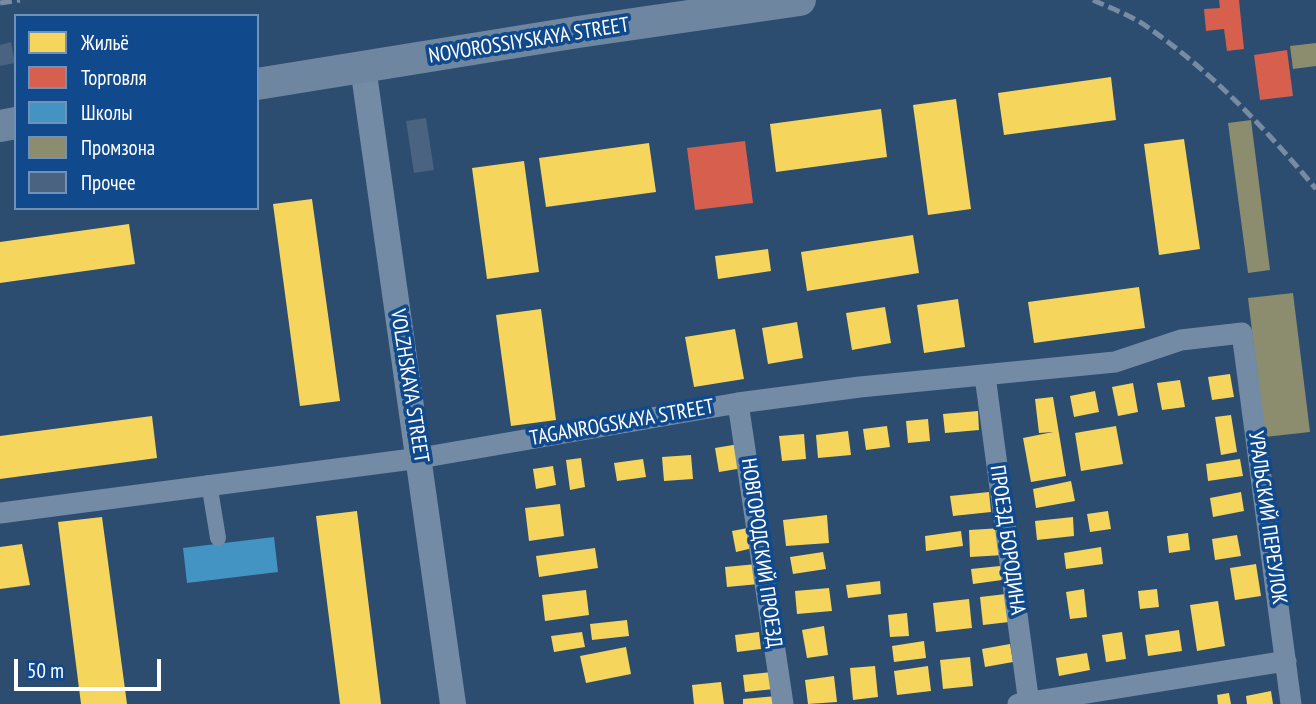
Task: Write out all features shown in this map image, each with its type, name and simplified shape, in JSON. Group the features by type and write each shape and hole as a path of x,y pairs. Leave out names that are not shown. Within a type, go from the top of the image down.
{"main road":[{"name":"NOVOROSSIYSKAYA STREET","path":"259,85 578,32 800,0"}],"street":[{"name":"VOLZHSKAYA STREET","path":"363,67 453,704"},
{"name":"TAGANROGSKAYA STREET","path":"0,513 209,483 420,458 738,403 1115,362 1181,340 1242,333"},
{"name":"УРАЛЬСКИЙ ПЕРЕУЛОК","path":"1242,333 1291,704"},
{"name":"ПРОЕЗД БОРОДИНА","path":"985,376 1026,704"},
{"name":"НОВГОРОДСКИЙ ПРОЕЗД","path":"738,403 783,704"},
{"path":"209,483 218,538"},
{"path":"1026,704 1286,661"}],"building: Жильё":[{"path":"1111,77 1116,120 1004,135 998,93"},
{"path":"956,99 971,209 928,215 913,105"},
{"path":"881,109 887,157 776,172 770,124"},
{"path":"1184,139 1200,249 1159,255 1144,144"},
{"path":"649,143 656,192 546,207 539,158"},
{"path":"524,161 539,272 487,279 472,168"},
{"path":"312,199 340,401 300,406 273,204"},
{"path":"129,224 135,264 0,283 0,242"},
{"path":"913,235 919,273 807,291 801,252"},
{"path":"768,249 771,271 718,279 715,256"},
{"path":"1139,287 1145,328 1034,343 1028,302"},
{"path":"958,299 965,347 924,353 917,305"},
{"path":"885,307 891,343 852,350 846,313"},
{"path":"541,309 556,420 511,426 496,315"},
{"path":"797,322 803,358 768,364 762,328"},
{"path":"735,329 744,379 694,387 685,337"},
{"path":"1230,374 1234,397 1212,400 1208,377"},
{"path":"1180,380 1185,407 1162,410 1157,383"},
{"path":"1133,383 1138,412 1118,416 1112,387"},
{"path":"1095,391 1099,412 1074,417 1070,396"},
{"path":"1053,397 1066,476 1031,482 1023,438 1053,432 1039,433 1035,399"},
{"path":"978,411 979,430 945,433 943,414"},
{"path":"1231,415 1237,452 1221,455 1215,417"},
{"path":"152,416 157,458 0,479 0,436"},
{"path":"928,419 930,441 908,443 906,421"},
{"path":"887,426 890,447 866,450 863,429"},
{"path":"1116,426 1123,464 1081,471 1075,433"},
{"path":"848,431 851,455 818,458 816,435"},
{"path":"804,434 806,459 782,461 779,436"},
{"path":"739,444 743,468 719,472 715,448"},
{"path":"691,455 693,479 664,481 662,457"},
{"path":"581,458 585,487 570,490 566,460"},
{"path":"643,459 646,477 617,481 614,463"},
{"path":"1240,459 1243,476 1208,481 1206,464"},
{"path":"553,466 556,485 536,489 533,469"},
{"path":"1071,481 1075,501 1036,508 1033,489"},
{"path":"989,492 991,512 953,516 950,496"},
{"path":"1241,492 1244,511 1213,517 1210,498"},
{"path":"560,504 564,536 529,541 525,508"},
{"path":"357,511 381,704 340,704 316,516"},
{"path":"1108,511 1111,529 1090,532 1087,514"},
{"path":"827,515 829,543 786,546 783,520"},
{"path":"102,517 127,704 81,704 58,522"},
{"path":"1073,517 1074,536 1037,540 1035,521"},
{"path":"753,527 757,547 736,552 732,531"},
{"path":"1002,528 1004,555 970,557 969,530"},
{"path":"961,531 963,546 926,551 925,536"},
{"path":"1188,533 1190,550 1169,553 1167,536"},
{"path":"1237,535 1241,556 1215,560 1212,539"},
{"path":"22,544 30,585 0,589 0,547"},
{"path":"1101,547 1103,564 1066,569 1064,553"},
{"path":"595,548 598,568 539,577 536,556"},
{"path":"823,552 826,569 793,574 790,557"},
{"path":"757,564 759,584 727,587 725,567"},
{"path":"1256,564 1261,596 1235,600 1230,568"},
{"path":"1000,566 1002,580 973,584 971,569"},
{"path":"880,581 881,594 848,598 846,585"},
{"path":"829,588 832,611 797,614 795,591"},
{"path":"1084,589 1087,617 1070,619 1066,592"},
{"path":"1157,589 1159,607 1140,609 1138,591"},
{"path":"586,590 589,615 545,621 542,595"},
{"path":"1006,594 1009,622 983,625 980,597"},
{"path":"969,599 972,628 936,632 933,603"},
{"path":"1218,601 1225,646 1197,651 1190,605"},
{"path":"907,613 909,636 890,637 888,615"},
{"path":"627,620 629,636 592,640 590,624"},
{"path":"824,626 828,655 807,658 802,630"},
{"path":"1179,630 1182,651 1148,656 1145,635"},
{"path":"582,632 585,647 554,652 551,636"},
{"path":"759,632 761,649 737,652 735,635"},
{"path":"1122,632 1126,659 1106,662 1102,635"},
{"path":"924,641 926,658 894,662 892,646"},
{"path":"1010,644 1013,662 985,667 982,649"},
{"path":"626,647 631,674 586,683 580,656"},
{"path":"1087,653 1090,670 1059,676 1056,658"},
{"path":"970,657 973,686 943,689 940,660"},
{"path":"875,666 878,697 853,700 850,668"},
{"path":"928,666 931,691 897,695 894,671"},
{"path":"772,672 774,689 745,692 743,675"},
{"path":"834,676 837,702 808,704 805,680"},
{"path":"721,682 724,704 694,704 692,685"},
{"path":"1271,691 1273,704 1247,704 1246,696"},
{"path":"1229,693 1231,704 1218,704 1217,695"},
{"path":"777,696 778,704 743,704 743,699"}],"building: Торговля":[{"path":"1219,0 1239,0 1244,49 1227,51 1224,29 1206,31 1204,9 1220,8"},
{"path":"1287,50 1293,96 1260,100 1254,55"},
{"path":"745,141 753,203 695,210 687,148"}],"building: Школы":[{"path":"274,537 278,572 187,583 183,548"}],"building: Промзона":[{"path":"1316,43 1316,66 1293,69 1290,46"},
{"path":"1251,120 1270,270 1248,273 1228,123"},
{"path":"1293,293 1310,432 1265,437 1248,298"}],"building: Прочее":[{"path":"11,42 14,63 0,66 0,45"},
{"path":"426,118 434,170 414,173 406,121"}],"railway":[{"path":"0,3 20,0"},
{"path":"1093,0 1140,22 1193,62 1257,123 1316,189"}]}
